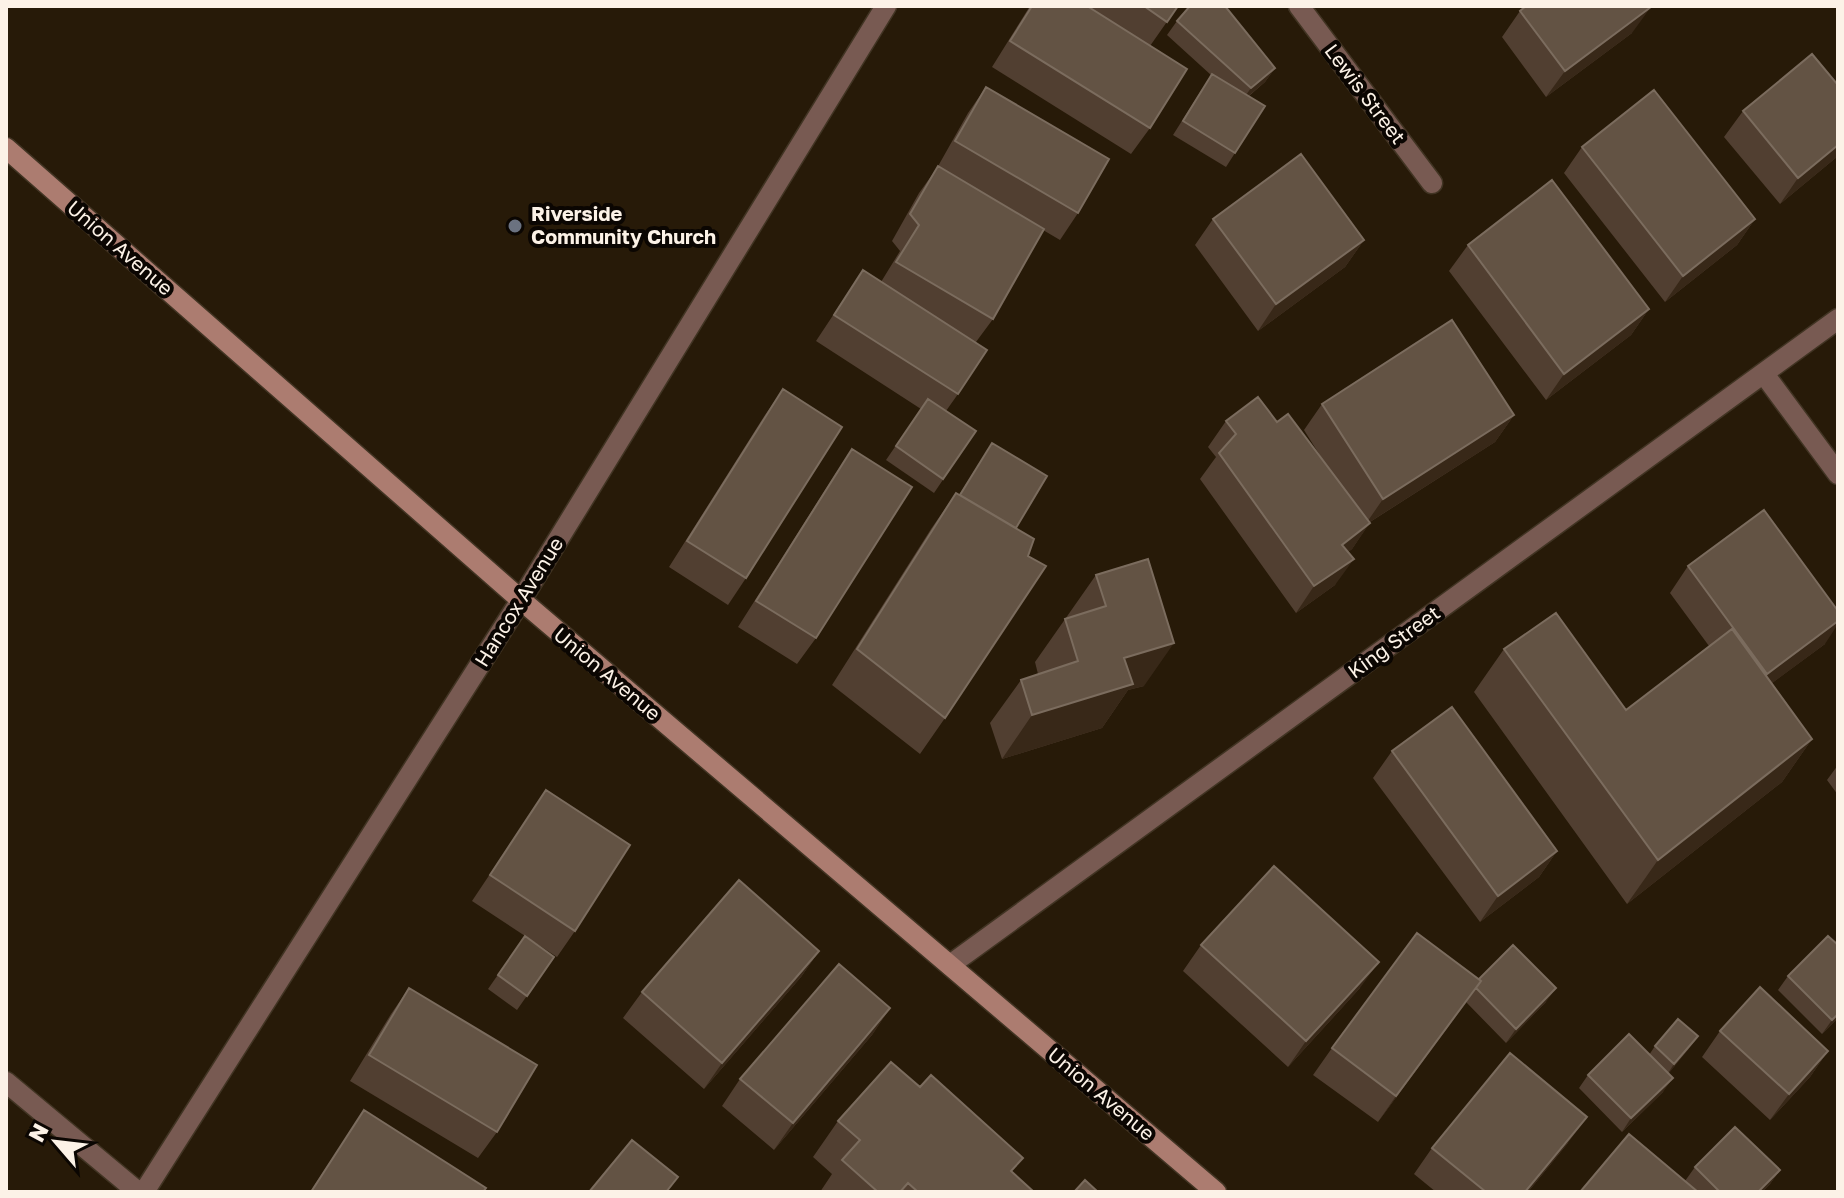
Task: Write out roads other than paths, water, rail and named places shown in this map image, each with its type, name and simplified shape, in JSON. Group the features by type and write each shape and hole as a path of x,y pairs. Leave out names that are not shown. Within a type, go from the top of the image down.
{"street":[{"name":"Hancox Avenue","path":"144,1192 521,600 886,6"},
{"name":"Lewis Street","path":"1299,6 1432,183"},
{"name":"Union Avenue","path":"6,148 521,600 1216,1192"},
{"name":"King Street","path":"950,965 1838,319"},
{"path":"1764,374 1838,474"},
{"path":"6,1082 138,1192"}],"place":[{"name":"Riverside Community Church","path":"515,226"}]}
